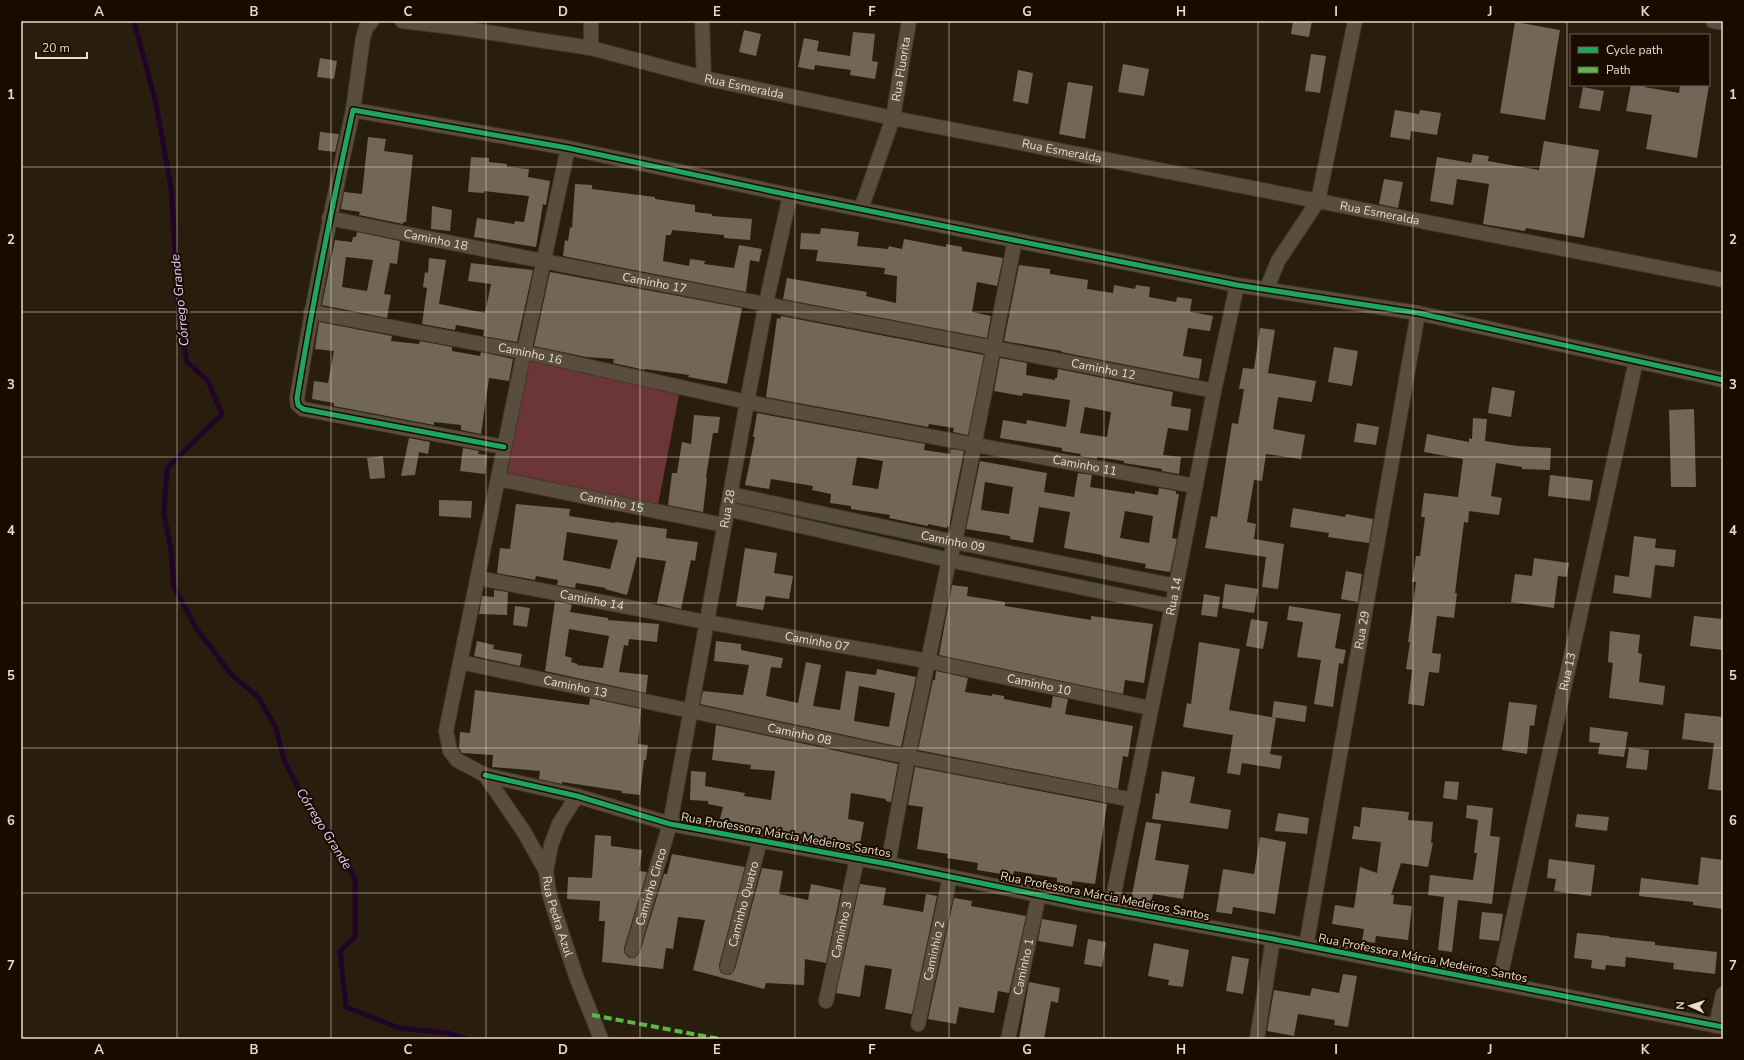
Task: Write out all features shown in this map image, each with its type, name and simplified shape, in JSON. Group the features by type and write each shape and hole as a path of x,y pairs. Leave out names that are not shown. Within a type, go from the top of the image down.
{"street":[{"path":"372,21 366,28 363,38 353,110 329,218 311,312 296,398 298,405 303,409 504,447"},
{"name":"Rua Esmeralda","path":"402,21 460,24 592,48 704,78 893,118 1545,244 1723,280"},
{"path":"591,21 592,48"},
{"path":"702,21 704,78"},
{"name":"Rua Fluorita","path":"861,209 893,118 909,21"},
{"path":"1266,288 1278,261 1318,201 1355,21"},
{"path":"1713,21 1723,23"},
{"path":"353,110 568,148 790,195 1237,285 1266,288 1418,314 1723,380"},
{"path":"546,871 524,832 485,776 457,760 450,751 446,731 499,479 504,447 568,148"},
{"name":"Rua 28","path":"670,824 747,402 766,303 790,195"},
{"name":"Caminho 18","path":"329,218 543,262"},
{"path":"888,864 908,757 949,560 955,542 1015,240"},
{"name":"Caminho 17","path":"543,262 994,347"},
{"name":"Rua 14","path":"1111,908 1214,391 1237,285"},
{"name":"Caminho 16","path":"311,312 524,352 747,402 974,444"},
{"name":"Rua 29","path":"1306,946 1418,314"},
{"name":"Caminho 12","path":"994,347 1214,391"},
{"name":"Rua 13","path":"1499,983 1636,361"},
{"name":"Caminho 11","path":"974,444 1195,486"},
{"name":"Caminho 15","path":"499,479 724,525"},
{"name":"Caminho 09","path":"730,494 955,542 1176,586"},
{"name":"Caminho 09","path":"727,509 949,560 1171,606"},
{"name":"Caminho 14","path":"478,578 706,622"},
{"name":"Caminho 07","path":"706,622 928,661"},
{"name":"Caminho 10","path":"928,661 1150,708"},
{"name":"Caminho 13","path":"460,662 690,712"},
{"name":"Caminho 08","path":"690,712 908,757"},
{"path":"908,757 1133,800"},
{"name":"Rua Professora Márcia Medeiros Santos","path":"485,776 577,796 670,824 888,864 1083,904 1273,939 1719,1027"},
{"name":"Rua Pedra Azul","path":"577,796 559,824 551,845 546,871 549,893 561,931 577,979 601,1039"},
{"name":"Caminho Cinco","path":"632,950 670,824"},
{"name":"Caminho Quatro","path":"727,967 760,841"},
{"name":"Caminho 3","path":"826,1001 857,859"},
{"name":"Caminhio 2","path":"918,1024 950,877"},
{"name":"Caminho 1","path":"1008,1039 1039,894"},
{"path":"1257,1039 1273,939"},
{"path":"1719,1027 1723,994"}],"shaded area":[{"path":"529,356 681,384 658,505 507,476"}],"building":[{"path":"1293,21 1312,21 1309,37 1291,34"},
{"path":"1515,22 1560,30 1545,120 1500,113"},
{"path":"744,30 761,34 756,56 739,52"},
{"path":"853,32 875,34 872,61 878,62 875,79 850,75 851,70 815,65 814,70 798,67 804,38 819,41 817,51 850,56"},
{"path":"1311,54 1326,56 1320,93 1305,91"},
{"path":"320,58 337,61 334,79 317,77"},
{"path":"1123,64 1149,69 1144,96 1118,92"},
{"path":"1018,70 1033,73 1028,104 1013,101"},
{"path":"1068,82 1093,86 1085,139 1059,134"},
{"path":"1631,86 1644,86 1679,93 1680,86 1709,86 1697,158 1646,149 1652,115 1626,111"},
{"path":"1583,87 1604,91 1600,111 1579,108"},
{"path":"1395,110 1419,114 1420,110 1441,113 1437,135 1411,131 1410,140 1390,137"},
{"path":"320,132 339,134 335,152 318,150"},
{"path":"368,137 386,139 384,151 413,155 406,222 403,222 403,224 359,215 360,212 341,209 344,192 362,194"},
{"path":"1544,141 1599,150 1584,238 1526,228 1525,231 1483,224 1489,184 1457,179 1453,205 1430,201 1437,157 1471,163 1473,154 1489,156 1488,161 1539,170"},
{"path":"471,157 489,158 489,162 507,164 507,167 529,169 528,177 550,181 546,205 543,204 536,247 474,237 477,218 514,224 515,221 524,222 529,196 484,191 484,193 468,192"},
{"path":"1384,179 1403,182 1398,208 1379,204"},
{"path":"575,184 592,185 592,189 655,197 655,199 695,205 695,212 712,214 712,216 752,219 750,240 724,238 724,235 672,230 671,235 666,235 663,261 689,266 690,259 705,261 704,264 734,268 739,245 762,249 759,262 750,260 746,292 563,256 565,240 568,241 570,227 572,228"},
{"path":"432,206 452,210 450,231 431,229"},
{"path":"821,228 859,232 857,246 888,249 889,246 902,249 904,239 946,247 946,244 962,247 962,251 1003,258 997,286 977,282 972,312 991,316 987,338 783,299 787,278 867,292 866,296 896,303 897,276 884,274 885,268 816,261 818,250 800,249 801,233 820,234"},
{"path":"357,232 400,241 397,264 390,263 384,294 391,295 387,318 322,305 335,240 352,242 353,237 356,237","holes":["346,257 373,260 367,291 342,287"]},
{"path":"429,258 446,260 439,304 485,313 491,284 468,281 471,263 533,270 517,342 483,336 484,330 456,325 455,330 422,324 427,288 423,287 425,272 428,273"},
{"path":"1019,265 1050,269 1050,274 1088,280 1087,289 1113,293 1114,285 1135,289 1136,285 1150,287 1149,297 1176,302 1177,297 1192,299 1190,312 1213,316 1210,331 1188,328 1183,356 1202,359 1199,379 1004,341"},
{"path":"550,272 742,308 727,384 688,377 689,375 645,370 613,363 614,359 586,357 534,346"},
{"path":"781,316 984,355 968,435 953,432 954,428 929,424 928,427 766,397 777,318 780,319"},
{"path":"319,322 392,336 391,341 419,344 420,341 452,347 452,351 480,356 481,352 513,359 509,381 489,378 481,434 461,430 461,425 434,422 434,425 334,406 334,403 312,399 314,381 328,383 334,351 315,349"},
{"path":"1260,328 1275,330 1268,373 1316,381 1312,402 1278,397 1273,429 1305,435 1301,459 1266,454 1262,481 1254,480 1247,522 1256,524 1254,539 1284,544 1278,589 1262,587 1266,557 1205,548 1211,516 1217,517 1232,423 1238,424 1244,389 1239,389 1243,368 1254,369"},
{"path":"1334,347 1358,351 1352,386 1328,382"},
{"path":"1000,358 1027,363 1026,375 1055,380 1055,378 1057,378 1058,369 1173,392 1171,406 1191,409 1188,431 1168,428 1163,455 1181,457 1179,474 1162,471 1162,469 1124,463 1124,461 1080,456 1081,454 1062,451 1062,448 1000,438 1003,420 1026,424 1027,420 1066,427 1070,400 1023,393 1022,396 994,391","holes":["1085,407 1111,412 1107,437 1080,433"]},
{"path":"1492,387 1515,391 1511,417 1488,413"},
{"path":"1694,409 1696,487 1671,487 1669,410"},
{"path":"757,413 925,444 924,450 950,454 951,449 964,451 949,527 947,526 947,528 928,524 928,526 889,518 890,515 851,509 851,506 830,503 831,494 812,490 813,486 771,479 769,489 745,485 755,437 753,437","holes":["857,457 883,461 878,489 852,485"]},
{"path":"694,415 720,417 718,433 713,433 706,477 703,512 668,505 672,473 677,473 682,442 691,444"},
{"path":"1473,418 1487,419 1485,441 1517,446 1551,448 1550,470 1522,469 1522,467 1496,463 1491,496 1502,498 1499,515 1469,511 1468,523 1464,522 1455,593 1457,593 1454,618 1437,616 1432,653 1441,654 1439,673 1429,672 1424,706 1408,704 1412,670 1406,669 1416,582 1412,582 1416,556 1420,556 1425,517 1421,517 1424,493 1458,497 1463,459 1424,452 1427,434 1469,442 1469,438 1472,439"},
{"path":"1357,423 1379,427 1376,445 1354,442"},
{"path":"409,438 430,442 428,454 419,452 415,475 401,476"},
{"path":"463,448 479,451 478,454 487,455 485,474 460,471"},
{"path":"383,456 385,478 370,479 367,458"},
{"path":"980,461 1047,473 1044,492 1074,497 1078,473 1092,475 1090,487 1135,494 1135,491 1158,495 1159,488 1176,491 1176,494 1179,494 1172,538 1177,539 1170,572 1145,568 1146,564 1064,548 1070,512 1039,507 1033,543 1010,539 1010,536 966,529","holes":["985,482 1013,487 1009,514 981,510","1125,511 1153,516 1149,543 1120,538"]},
{"path":"1550,475 1593,480 1590,501 1548,496"},
{"path":"439,500 472,501 471,518 439,516"},
{"path":"516,504 570,509 569,516 667,529 666,538 698,542 695,561 691,560 681,609 657,603 666,561 637,557 627,595 605,589 606,588 576,583 575,588 557,585 558,580 536,576 535,580 497,573 500,548 510,549","holes":["567,532 618,540 610,569 563,560"]},
{"path":"1293,508 1345,517 1346,514 1373,519 1369,543 1328,537 1329,533 1290,527"},
{"path":"1634,536 1656,539 1655,548 1676,550 1674,567 1655,565 1651,598 1613,593 1615,575 1629,577"},
{"path":"745,548 777,553 774,573 793,576 789,599 766,596 763,610 736,606"},
{"path":"1534,558 1569,563 1567,577 1558,576 1554,608 1511,602 1515,574 1532,576"},
{"path":"1346,571 1362,574 1358,602 1341,599"},
{"path":"1225,584 1258,589 1254,613 1222,608"},
{"path":"952,585 968,587 967,596 1005,602 1005,606 1091,620 1091,616 1153,624 1144,683 1125,680 1123,694 939,655"},
{"path":"494,590 508,592 507,615 479,614 482,596 494,597"},
{"path":"1204,594 1220,597 1217,617 1201,615"},
{"path":"555,601 572,605 570,612 608,618 608,620 659,624 657,642 629,639 628,646 624,645 619,672 648,675 646,693 545,671","holes":["569,629 609,636 603,668 577,665 578,664 571,662 572,658 565,656"]},
{"path":"515,606 530,608 527,627 513,625"},
{"path":"1289,606 1341,614 1335,648 1346,650 1343,664 1339,663 1333,707 1314,704 1321,660 1297,657 1303,622 1287,620"},
{"path":"1694,616 1723,619 1723,650 1690,646"},
{"path":"1251,619 1268,622 1263,649 1246,646"},
{"path":"1610,631 1640,635 1638,653 1642,654 1639,682 1665,686 1663,705 1609,698 1613,663 1608,662"},
{"path":"477,641 494,645 493,649 522,654 520,666 474,656"},
{"path":"716,641 741,644 741,650 783,658 781,668 771,667 766,696 798,703 806,662 821,665 813,706 840,710 846,671 876,675 877,669 916,677 901,747 700,704 703,691 743,695 749,665 714,661","holes":["859,686 895,693 889,727 854,721"]},
{"path":"1199,642 1240,649 1229,710 1276,718 1270,754 1282,756 1280,769 1242,763 1240,775 1227,773 1233,735 1183,727 1187,703 1191,704"},
{"path":"936,671 968,678 965,692 992,696 992,694 1004,696 1004,699 1051,708 1053,696 1068,699 1065,714 1133,726 1128,757 1123,756 1118,789 918,750"},
{"path":"475,690 589,705 590,698 641,709 638,744 648,745 646,760 644,760 640,795 562,782 562,784 539,779 540,771 492,767 493,755 462,753 459,748 460,732 470,733"},
{"path":"1274,701 1307,706 1305,722 1272,717"},
{"path":"1509,702 1537,705 1534,726 1530,725 1527,754 1502,750"},
{"path":"1685,713 1723,717 1723,791 1708,789 1714,743 1682,739"},
{"path":"716,725 898,764 891,802 886,801 886,799 851,793 848,819 864,822 859,849 801,838 802,834 759,829 741,825 741,823 720,819 723,807 708,804 708,801 690,800 691,771 706,772 705,786 745,793 744,796 771,800 775,771 750,769 751,765 712,760"},
{"path":"1590,727 1628,732 1624,757 1598,754 1600,743 1589,742"},
{"path":"1629,748 1649,750 1647,770 1626,768"},
{"path":"915,767 1107,804 1095,884 1072,881 1072,885 1057,882 1057,878 1014,871 1013,876 977,870 978,863 947,858 948,854 917,849 923,807 908,805"},
{"path":"1162,771 1195,777 1190,803 1231,810 1228,829 1152,819 1156,793 1159,794"},
{"path":"1445,781 1459,782 1457,800 1443,798"},
{"path":"1467,805 1493,808 1490,836 1500,837 1492,904 1458,900 1452,952 1438,950 1444,897 1428,895 1430,875 1473,880 1477,853 1474,853 1478,820 1466,818"},
{"path":"1362,807 1409,812 1408,820 1433,822 1431,843 1433,843 1428,867 1401,863 1391,895 1394,895 1393,904 1412,906 1408,940 1376,936 1375,943 1362,941 1364,929 1332,924 1335,905 1354,908 1360,867 1377,873 1381,842 1352,839 1354,826 1360,827"},
{"path":"1278,813 1309,818 1307,834 1275,831"},
{"path":"1577,814 1609,817 1607,831 1575,827"},
{"path":"1146,822 1161,824 1155,860 1189,865 1183,899 1153,894 1151,903 1131,900"},
{"path":"595,835 611,836 611,846 642,850 639,871 647,872 624,948 624,952 629,958 634,958 640,952 664,874 667,874 672,854 745,867 719,965 721,973 730,975 735,969 762,868 783,871 779,894 808,900 811,884 841,890 826,963 805,959 804,985 766,983 764,989 693,970 705,920 678,917 673,949 666,948 663,969 602,962 605,921 599,921 600,901 567,899 568,877 592,878"},
{"path":"1260,837 1286,842 1275,914 1233,907 1232,914 1216,912 1223,869 1254,874"},
{"path":"1701,857 1723,860 1723,909 1693,905 1693,902 1639,896 1641,878 1698,885"},
{"path":"1549,859 1595,865 1591,896 1554,891 1556,879 1547,878"},
{"path":"860,884 886,888 883,905 923,912 926,894 937,896 912,1014 885,1009 892,969 865,965 860,997 836,993"},
{"path":"954,898 972,901 971,906 1026,916 1009,993 998,991 994,1013 959,1007 956,1024 928,1019"},
{"path":"1482,912 1503,914 1499,941 1479,939"},
{"path":"1042,919 1077,925 1073,947 1038,941"},
{"path":"1577,933 1655,942 1655,945 1717,952 1715,974 1673,969 1674,963 1626,957 1625,967 1606,965 1605,970 1591,968 1592,960 1574,958"},
{"path":"1088,939 1106,942 1102,967 1084,964"},
{"path":"1154,943 1189,950 1183,987 1168,985 1169,980 1148,976"},
{"path":"1232,956 1249,959 1243,994 1226,991"},
{"path":"1343,974 1357,976 1348,1027 1334,1025 1335,1020 1298,1014 1294,1036 1267,1031 1274,990 1310,996 1312,988 1339,993"},
{"path":"1029,982 1060,988 1058,1003 1051,1001 1044,1039 1019,1039"}],"waterway":[{"name":"Córrego Grande","path":"134,21 156,104 171,187 179,315 187,362 208,381 222,414 167,468 164,515 171,550 174,587 196,628 231,674 258,697 276,728 284,760 308,807 334,841 355,879 355,937 340,951 346,1007 399,1028 447,1033 467,1039"}],"marked path":[{"path":"592,1015 720,1039"}],"cycle path":[{"path":"504,447 303,409 298,405 297,398 316,290 353,110 568,148 790,195 1237,285 1418,313 1723,380"},
{"path":"485,775 577,796 670,824 888,864 1083,904 1273,939 1723,1027"}]}
